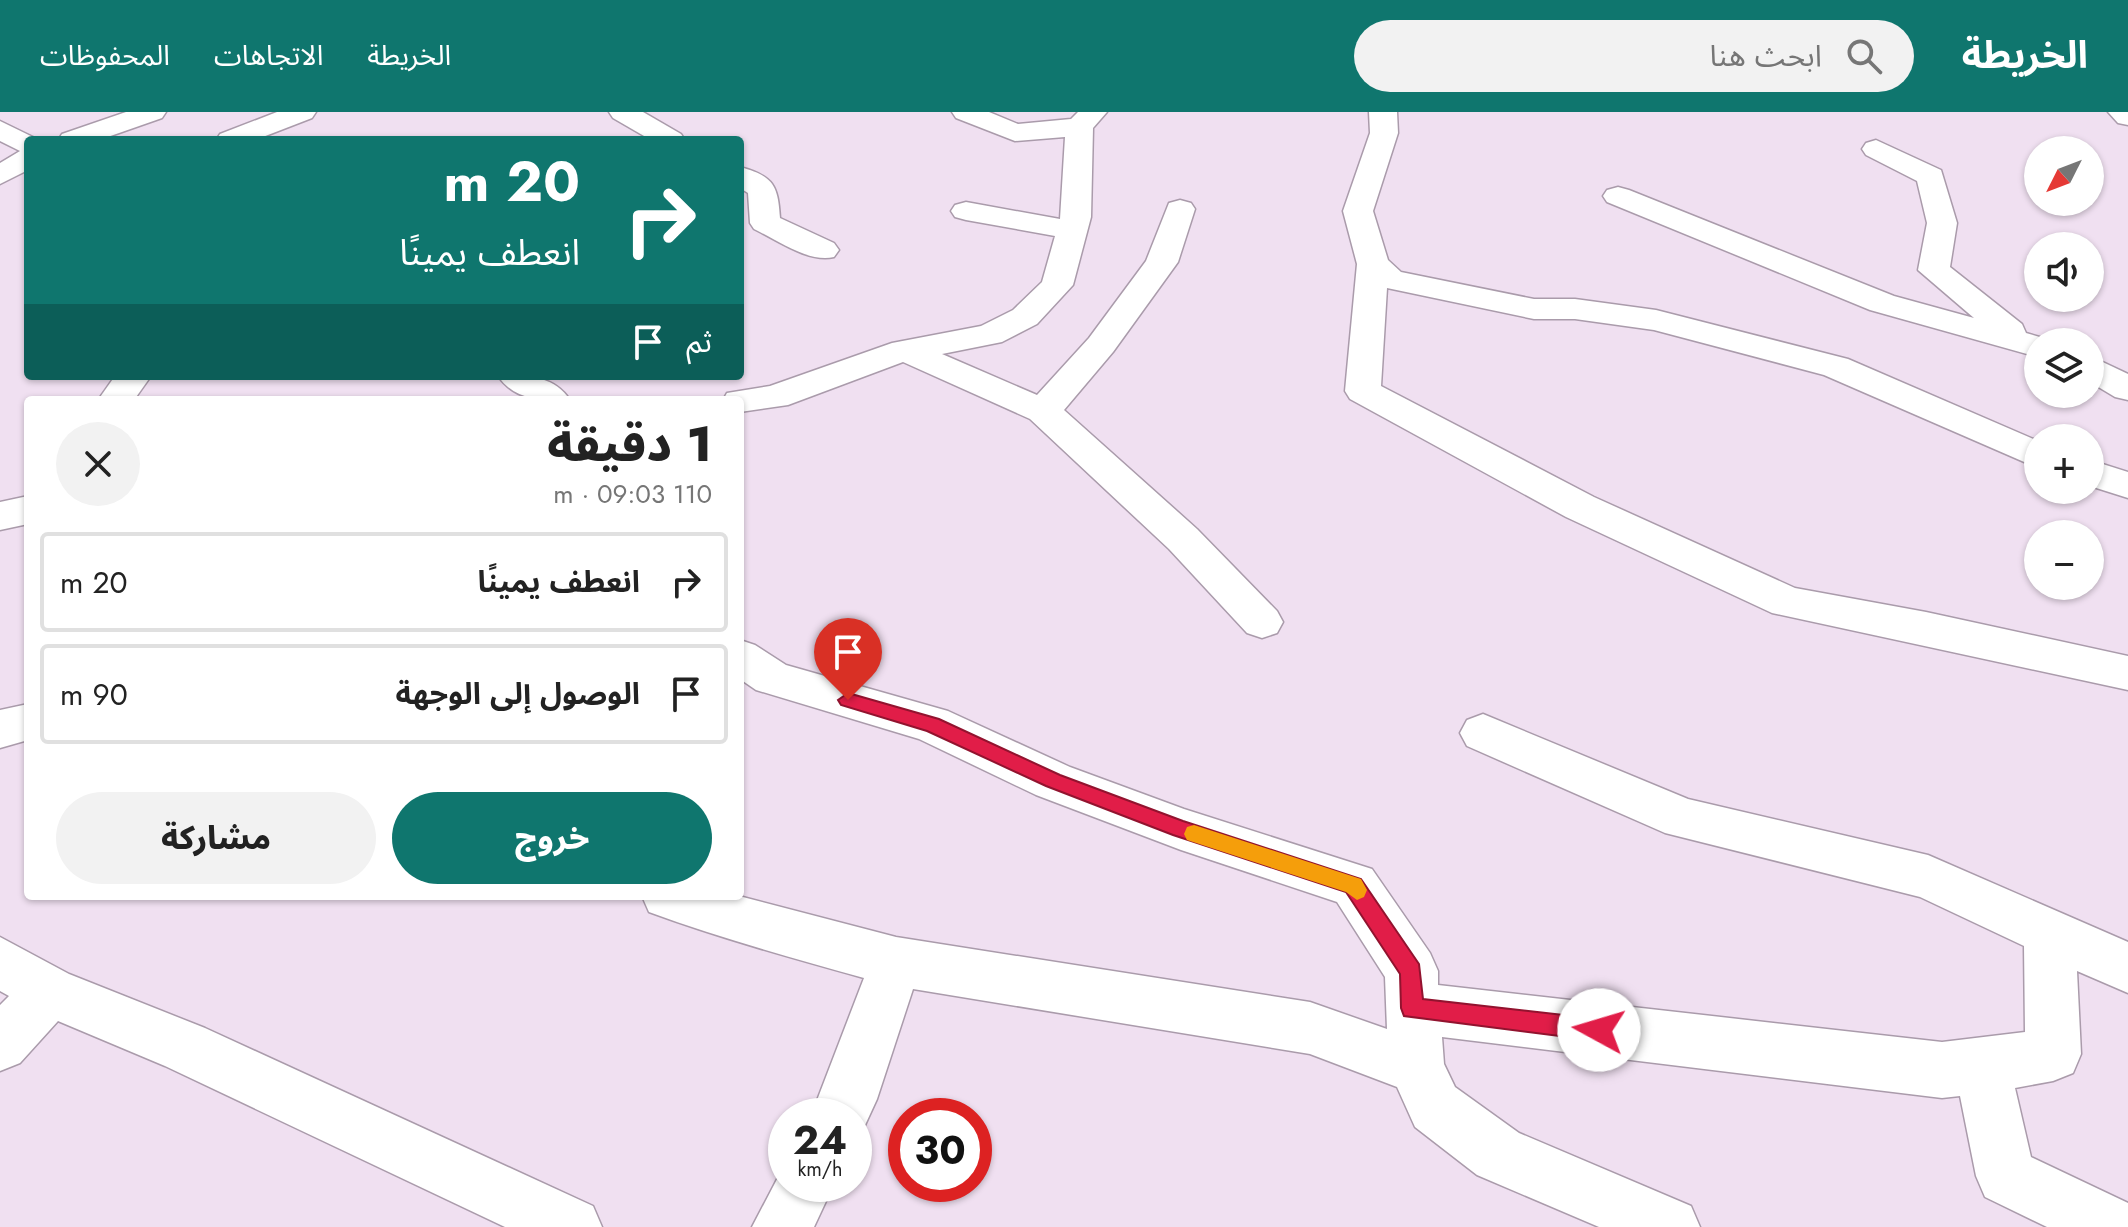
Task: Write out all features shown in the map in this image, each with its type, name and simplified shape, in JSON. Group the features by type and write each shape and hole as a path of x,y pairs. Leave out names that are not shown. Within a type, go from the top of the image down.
{"street":[{"path":"83,136 152,112"},
{"path":"240,136 302,112"},
{"path":"623,112 664,136"},
{"path":"744,401 775,397 904,350 990,335 1025,317 1057,285 1076,217 1086,119 1015,133 966,112"},
{"path":"1383,112 1384,133 1358,211 1373,264 1363,391 1580,507 1787,602 1926,628 2128,673"},
{"path":"2122,112 2128,117"},
{"path":"0,129 24,143"},
{"path":"1876,149 1931,176 1942,223 1934,270 2024,340"},
{"path":"0,175 24,160"},
{"path":"744,178 763,189 765,223 823,250"},
{"path":"1618,196 1882,303 2024,343"},
{"path":"1043,411 1101,345 1162,262 1180,209"},
{"path":"966,211 1073,230"},
{"path":"1373,264 1390,279 1534,309 1575,309 1656,320 1836,367 2024,450"},
{"path":"904,350 1043,411 1183,539 1262,622"},
{"path":"2104,375 2128,389"},
{"path":"522,380 546,396"},
{"path":"2104,477 2128,485"},
{"path":"0,516 24,511"},
{"path":"744,660 772,678 932,724 1082,791 1181,829 1354,885 1411,971 1416,1067 1435,1107 1498,1154 1670,1227"},
{"path":"0,729 24,723"},
{"path":"1483,733 1682,818 1928,877 2128,968"},
{"path":"679,900 726,916 896,962 1310,1028 1416,1067"},
{"path":"1412,1008 1942,1070 1982,1067 2053,1054 2050,935"},
{"path":"0,962 50,992 185,1047 572,1227"},
{"path":"849,1098 896,962"},
{"path":"0,1044 50,992"},
{"path":"1982,1067 2006,1176 2113,1227"},
{"path":"782,1227 795,1202"}],"slow traffic":[{"path":"1194,834 1354,885 1357,890"}],"route":[{"path":"848,700 932,724 1053,781 1181,829 1354,885 1411,971 1412,1008 1599,1030"}]}
